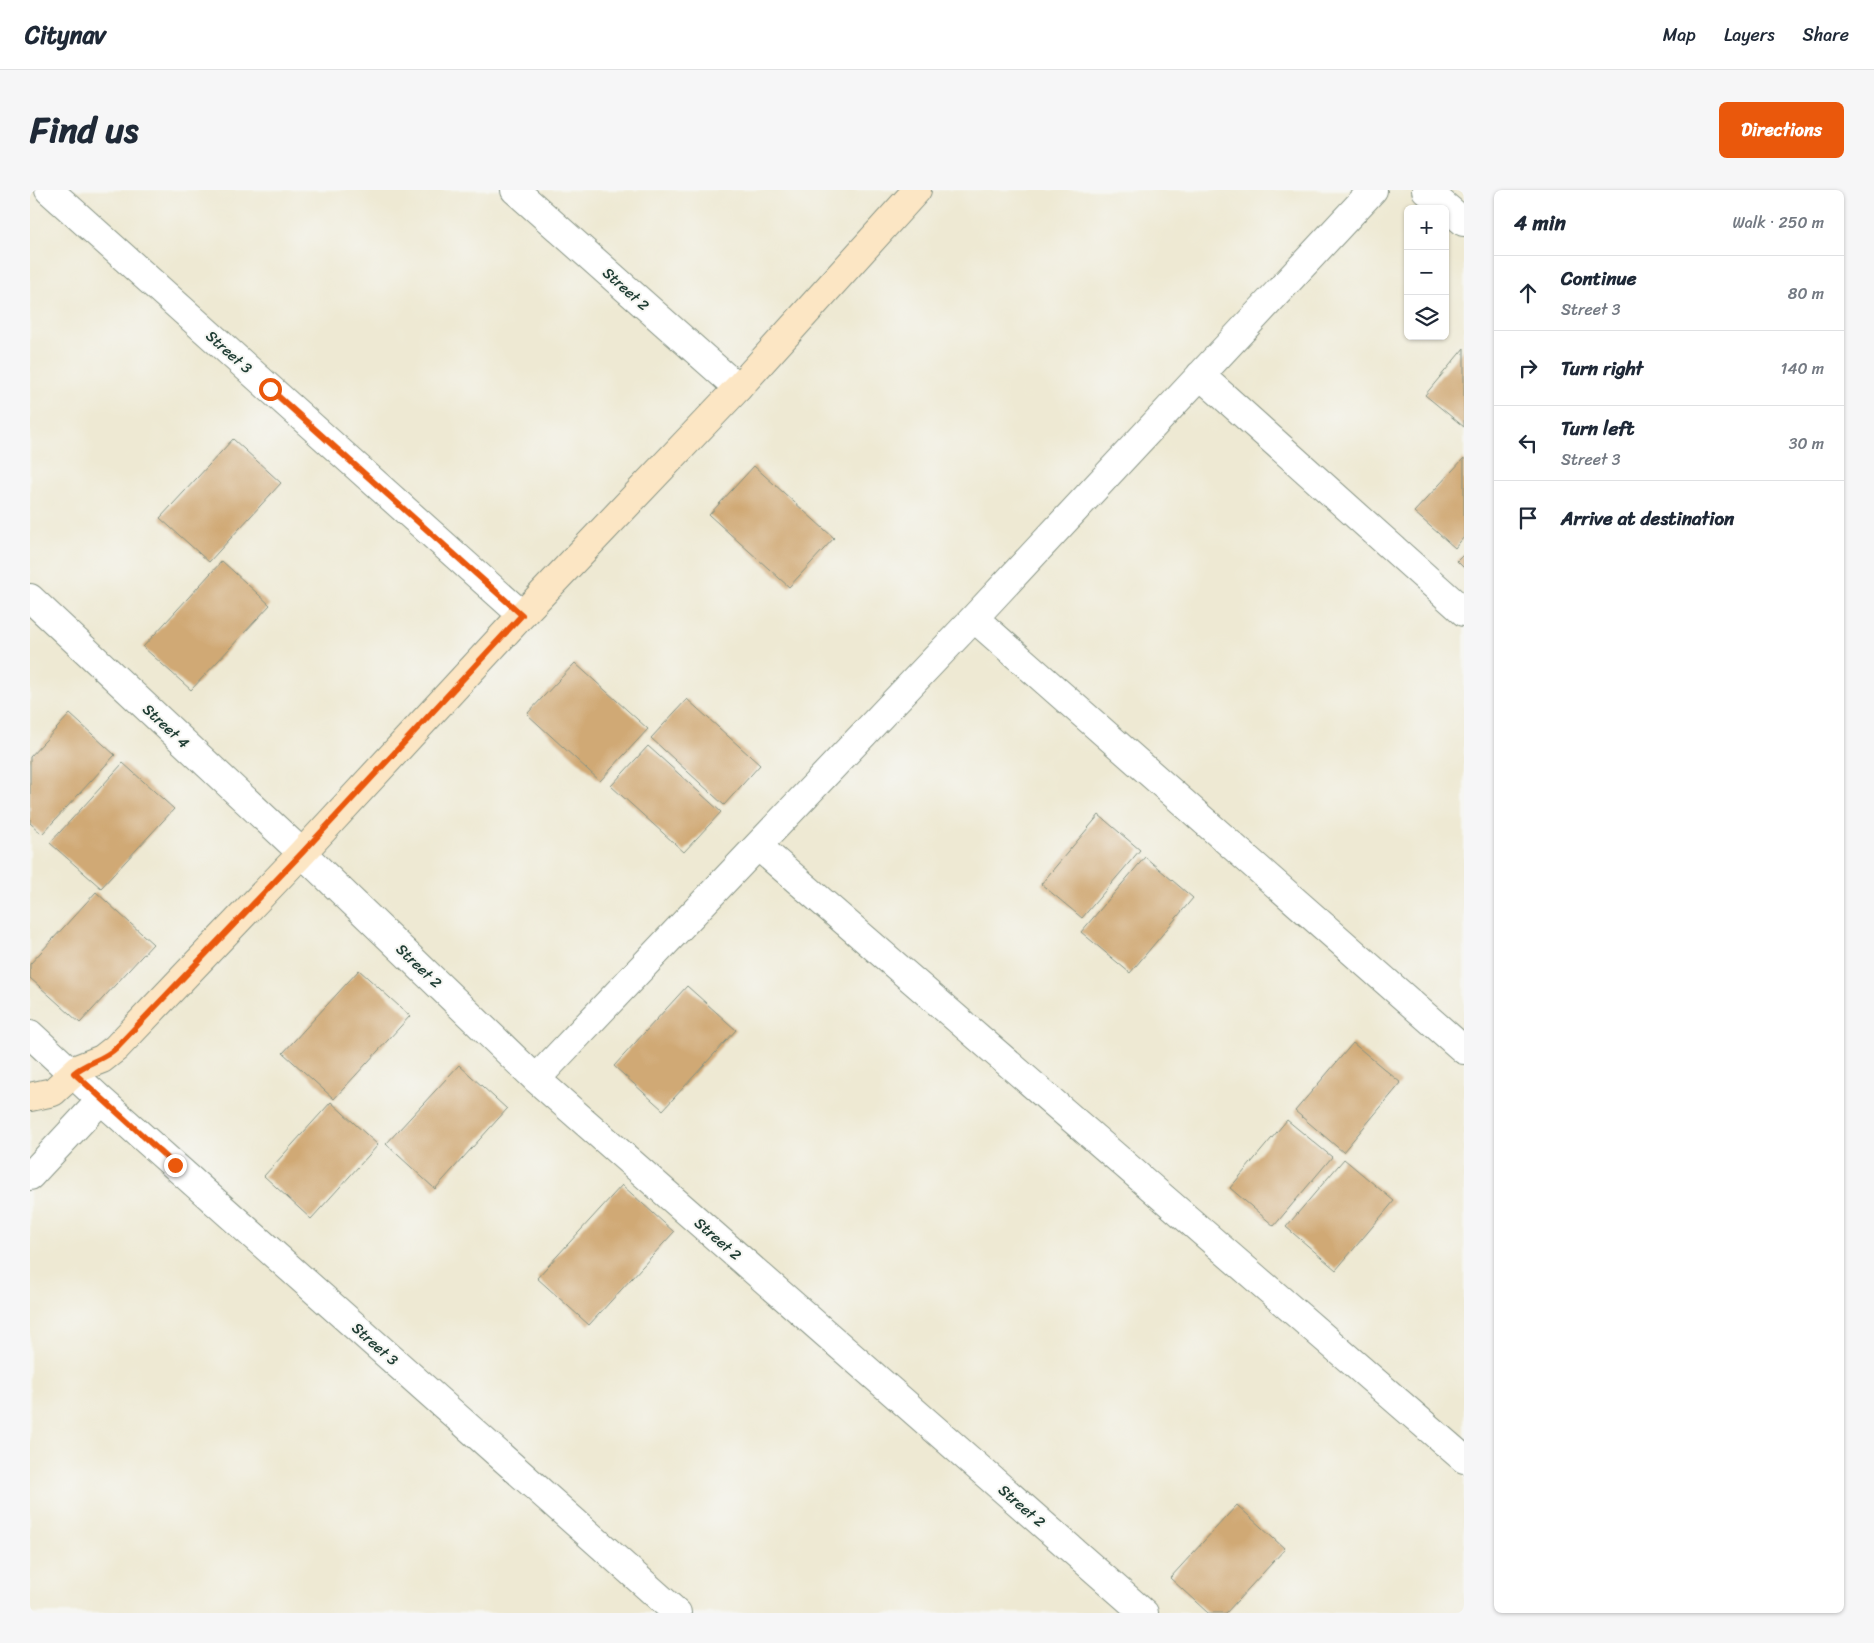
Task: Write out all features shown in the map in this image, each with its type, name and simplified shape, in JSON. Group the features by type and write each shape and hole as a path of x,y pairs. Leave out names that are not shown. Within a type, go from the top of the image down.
{"street":[{"name":"Street 3","path":"48,190 522,615"},
{"name":"Street 2","path":"515,190 738,388"},
{"path":"30,1097 53,1092 74,1073 86,1065 102,1059 116,1048 302,853 522,615 738,388 917,190"},
{"path":"536,1079 974,618 1374,190"},
{"path":"1426,190 1464,222"},
{"path":"1200,375 1464,612"},
{"name":"Street 4","path":"30,598 302,853"},
{"path":"974,618 1464,1050"},
{"path":"758,846 1464,1459"},
{"name":"Street 2","path":"302,853 536,1079 1144,1613"},
{"name":"Street 3","path":"30,1034 101,1100 677,1613"},
{"path":"30,1176 101,1100"}],"building":[{"path":"1464,348 1464,427 1425,395"},
{"path":"233,439 281,483 209,562 160,518"},
{"path":"1464,458 1464,537 1455,548 1414,512"},
{"path":"754,466 834,538 789,587 709,515"},
{"path":"1464,554 1464,568 1457,561"},
{"path":"222,561 270,605 191,690 143,647"},
{"path":"575,663 648,729 600,781 527,714"},
{"path":"687,699 760,765 724,805 651,738"},
{"path":"70,714 115,755 42,834 30,823 30,757"},
{"path":"648,746 721,812 684,852 611,786"},
{"path":"123,763 174,809 101,888 50,843"},
{"path":"1099,815 1140,850 1082,918 1041,884"},
{"path":"1145,857 1193,898 1130,973 1081,932"},
{"path":"96,892 153,944 80,1023 30,978 30,964"},
{"path":"359,970 410,1016 334,1099 283,1053"},
{"path":"687,986 736,1030 663,1110 614,1066"},
{"path":"1353,1043 1401,1083 1343,1152 1295,1111"},
{"path":"459,1065 507,1109 435,1189 386,1144"},
{"path":"331,1102 378,1145 311,1219 264,1176"},
{"path":"1287,1120 1332,1157 1274,1226 1230,1188"},
{"path":"1344,1159 1394,1201 1336,1270 1286,1227"},
{"path":"622,1185 674,1232 589,1325 537,1278"},
{"path":"1237,1505 1285,1549 1226,1613 1208,1613 1170,1578"}],"route":[{"path":"175,1165 101,1100 74,1073 93,1061 102,1059 116,1048 302,853 522,615 270,389"}]}
